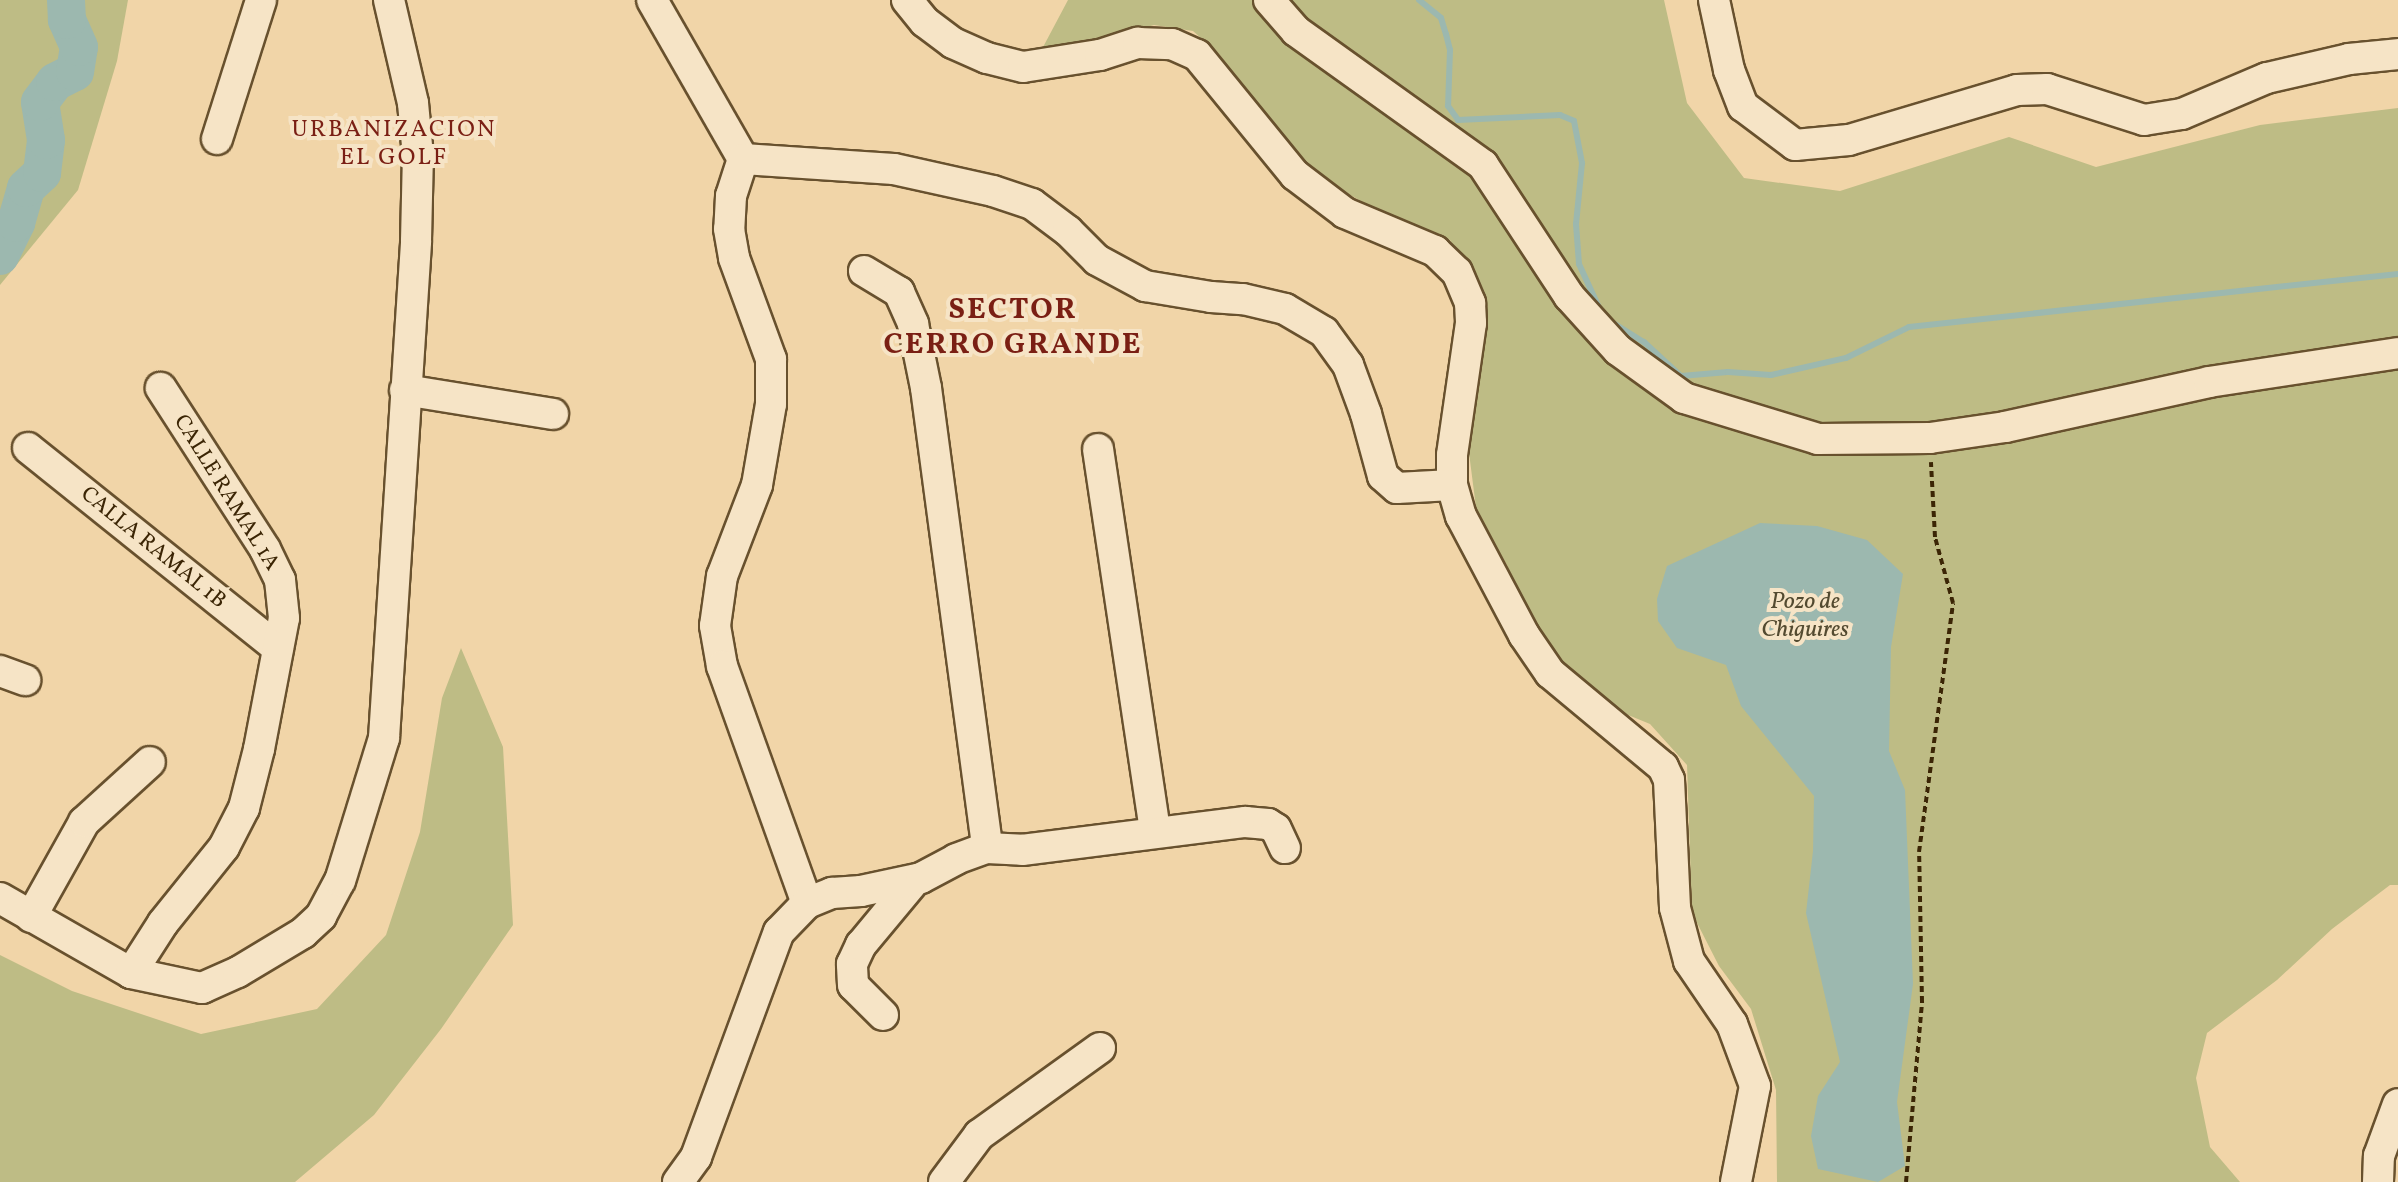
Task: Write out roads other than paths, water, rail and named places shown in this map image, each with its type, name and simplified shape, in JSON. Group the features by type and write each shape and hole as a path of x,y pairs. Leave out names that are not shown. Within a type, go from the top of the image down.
{"street":[{"path":"217,139 261,0"},
{"path":"0,898 131,973 202,988 238,972 303,933 321,916 340,881 384,738 405,390 418,156 413,103 389,0"},
{"path":"652,0 743,159 731,196 729,229 734,258 771,359 771,404 757,485 722,576 715,626 722,666 807,903"},
{"path":"907,0 925,22 953,43 987,58 1023,67 1100,55 1138,43 1172,44 1197,55 1295,175 1345,213 1435,251 1457,272 1470,303 1471,323 1452,455 1452,485 1461,516 1524,635 1550,673 1663,767 1669,780 1675,908 1689,961 1732,1024 1755,1086 1736,1182"},
{"path":"1269,0 1296,31 1483,165 1569,296 1618,350 1684,398 1818,439 1930,438 2005,427 2209,382 2398,353"},
{"path":"1714,0 1729,70 1743,106 1795,145 1849,140 2017,90 2047,89 2144,120 2182,114 2267,78 2349,59 2398,54"},
{"path":"743,159 833,162 894,169 993,191 1032,204 1068,231 1097,260 1145,286 1243,299 1285,309 1324,332 1348,365 1366,414 1383,476 1397,488 1452,485"},
{"path":"864,271 899,292 913,324 926,388 987,848"},
{"name":"CALLE RAMAL 1A","path":"131,973 163,923 224,847 244,808 284,618 280,580 265,549 161,388"},
{"path":"405,390 553,414"},
{"name":"CALLA RAMAL 1B","path":"28,448 278,648"},
{"path":"1098,449 1155,831"},
{"path":"31,917 84,822 150,762"},
{"path":"678,1182 702,1144 779,932 807,903 832,893 861,891 915,880 987,848 1022,850 1210,824 1268,824 1276,829 1285,848"},
{"path":"883,1015 853,985 852,964 861,945 915,880"},
{"path":"944,1182 979,1135 1100,1048"},
{"path":"2378,1182 2379,1156 2398,1104"}],"water":[{"name":"Pozo de Chiguires","path":"1760,523 1817,526 1867,540 1903,574 1891,647 1889,751 1905,790 1913,984 1897,1102 1905,1166 1878,1182 1818,1169 1811,1136 1818,1096 1840,1062 1806,913 1813,851 1814,796 1741,706 1726,665 1677,648 1658,621 1657,599 1667,566"}],"waterway":[{"path":"0,256 16,223 26,188 42,173 46,140 40,102 55,82 75,72 79,47 67,20 66,0"},
{"path":"1419,0 1441,18 1450,50 1448,106 1458,120 1560,115 1574,121 1582,163 1576,224 1579,264 1602,314"},
{"path":"1610,321 1644,342 1681,376 1728,372 1771,375 1846,358 1909,327 2398,274"}],"district":[{"name":"URBANIZACION EL GOLF","path":"394,145"},
{"name":"SECTOR CERRO GRANDE","path":"1013,327"}]}
